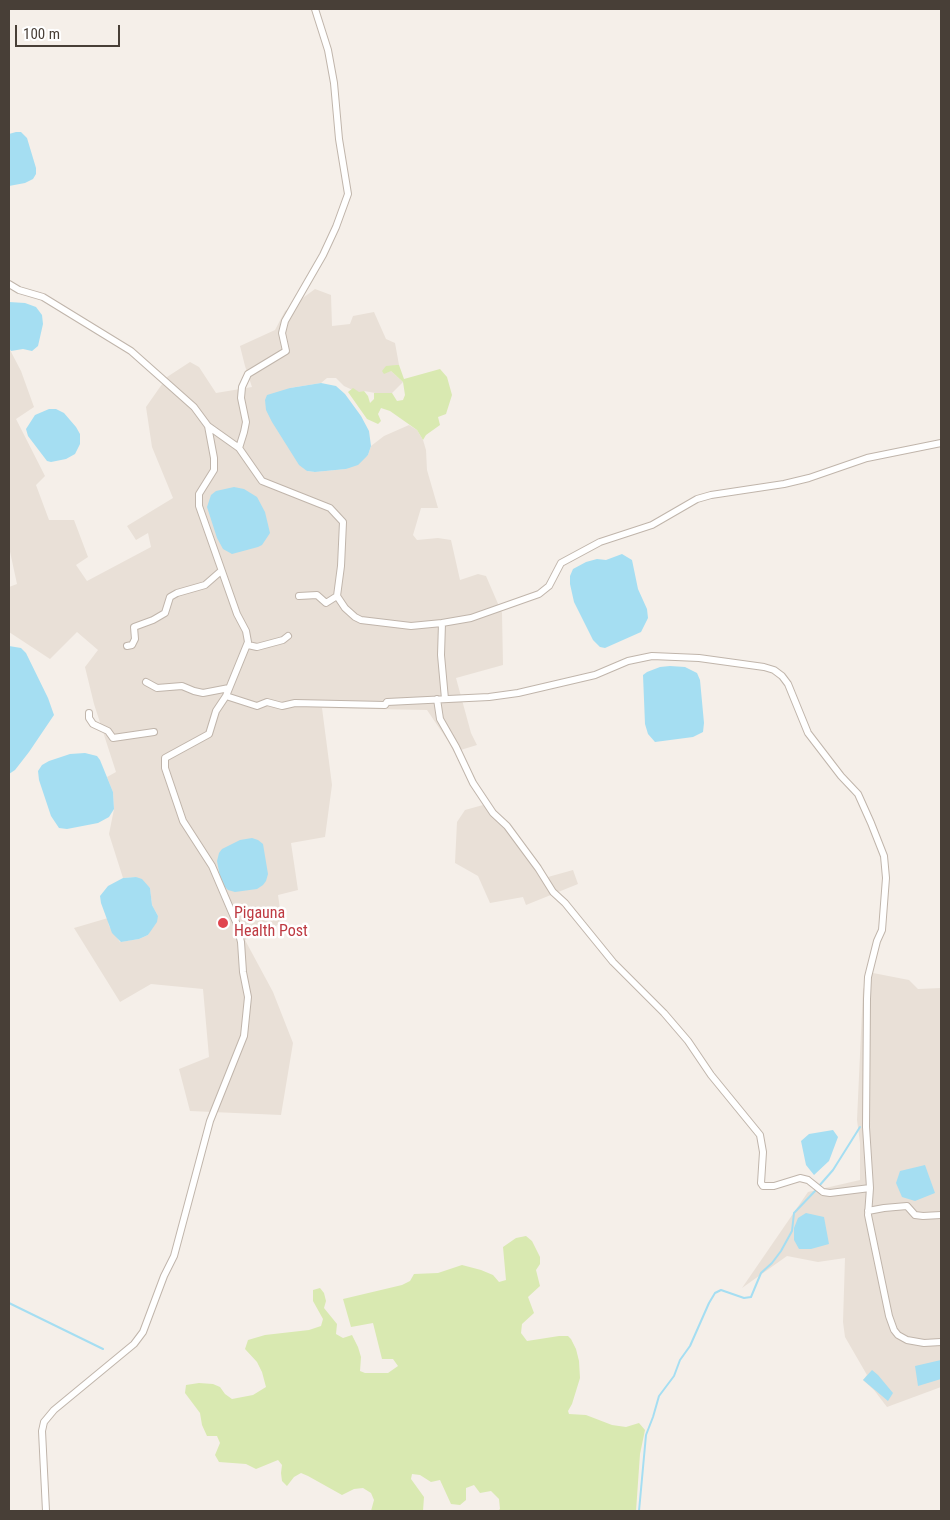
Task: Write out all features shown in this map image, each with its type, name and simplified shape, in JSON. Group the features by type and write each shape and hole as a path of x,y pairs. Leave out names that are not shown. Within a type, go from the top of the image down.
{"street":[{"path":"239,448 246,422 240,398 242,387 248,374 286,351 282,333 285,321 323,255 348,194 339,139 334,83 328,50 315,9"},
{"path":"9,284 20,290 43,297 131,351 194,407 208,426 239,448 262,481 330,508 343,522 342,566 337,596 345,608 361,620 412,626 471,618 539,594 549,586 561,564 600,542 652,525 698,499 711,495 784,484 809,478 867,458 941,443"},
{"path":"46,1511 42,1431 44,1422 54,1410 134,1344 143,1332 164,1276 174,1256 210,1122 244,1036 248,997 243,972 241,942 236,922 212,866 183,821 165,768 165,758 209,734 216,711 226,696 248,645 246,631 222,571 200,506 200,494 214,470 214,458 208,426"},
{"path":"127,646 132,645 135,640 134,627 164,614 170,597 177,593 205,586 222,571"},
{"path":"299,596 317,595 326,602 337,596"},
{"path":"442,623 445,699"},
{"path":"248,645 257,647 284,640 288,636"},
{"path":"226,696 257,706 267,702 282,706 295,703 385,704 387,702 489,697 518,693 595,675 628,661 652,656 699,658 764,668 774,670 786,680 808,733 841,776 858,794 884,856 886,878 882,930 877,941 868,977 867,991 866,1108 870,1188 869,1224 894,1330 898,1335 907,1340 924,1343 941,1342"},
{"path":"146,682 157,688 182,686 204,693 229,688"},
{"path":"437,699 440,719 456,747 472,783 493,813 507,826 553,892 565,903 613,962 664,1013 688,1041 712,1075 760,1135 762,1143 761,1183 763,1186 774,1186 800,1178 808,1180 823,1192 830,1193 870,1188"},
{"path":"89,713 89,718 93,724 108,731 113,738 154,732"},
{"path":"868,1211 907,1206 915,1215 941,1214"}],"shaded area":[{"path":"315,289 331,295 332,326 350,324 353,316 374,312 386,339 395,343 399,365 395,365 391,371 403,382 392,393 381,394 364,391 359,393 344,386 336,378 327,378 321,383 290,388 307,471 346,469 368,455 371,446 384,436 409,425 417,430 426,450 427,470 438,508 421,508 413,535 417,540 438,538 451,540 460,580 478,574 486,576 502,613 503,665 456,678 471,733 477,745 454,752 427,710 322,708 332,785 325,837 291,843 298,890 278,895 282,923 245,940 273,992 293,1043 281,1115 190,1111 179,1069 209,1057 203,989 151,984 120,1002 74,928 108,918 109,926 120,942 139,939 148,935 158,916 152,905 150,888 136,877 123,878 109,834 114,809 113,792 107,777 116,772 94,704 85,667 98,650 77,632 50,659 9,632 9,587 17,584 9,547 9,348 21,371 34,407 16,419 45,476 36,485 49,520 74,520 88,557 76,565 87,581 151,547 148,533 136,540 127,526 173,498 152,447 146,407 167,377 190,362 199,367 216,393 252,387 240,346 275,330 285,311"},
{"path":"483,805 507,826 538,868 548,877 573,870 578,884 526,905 523,897 490,903 478,876 455,863 457,822 465,810"},
{"path":"873,973 909,980 918,989 941,988 941,1387 887,1407 874,1390 863,1380 867,1375 845,1337 843,1322 845,1258 818,1262 787,1256 742,1288 808,1192 860,1180 860,1143 857,1120 863,989"}],"green space":[{"path":"399,365 404,379 440,369 447,377 452,395 446,414 438,417 440,425 426,435 423,440 417,430 390,411 381,408 378,414 381,421 378,424 367,419 348,392 353,388 359,392 364,391 370,403 374,399 374,393 392,393 397,401 403,400 405,395 403,382 391,371 384,374 382,371 386,366"},
{"path":"526,1236 532,1241 540,1257 540,1264 536,1270 540,1286 528,1297 534,1313 522,1324 521,1333 527,1341 559,1336 568,1336 571,1339 579,1361 580,1378 568,1411 569,1414 586,1415 612,1425 626,1427 639,1423 645,1430 640,1454 636,1511 498,1511 500,1509 499,1499 491,1491 480,1493 474,1485 466,1488 466,1500 460,1505 451,1504 440,1480 431,1482 420,1475 412,1474 411,1479 424,1497 423,1511 371,1511 374,1500 371,1493 363,1488 354,1489 342,1495 301,1473 294,1477 287,1486 282,1481 282,1465 278,1460 256,1469 246,1464 219,1462 215,1455 220,1443 217,1436 207,1436 202,1425 200,1413 185,1393 186,1385 199,1383 213,1384 220,1387 232,1399 253,1395 266,1387 257,1362 245,1349 248,1340 265,1335 309,1330 321,1326 323,1319 313,1301 313,1290 320,1288 324,1293 326,1301 324,1308 337,1324 336,1334 343,1338 352,1335 361,1357 360,1371 365,1373 388,1373 398,1366 393,1359 382,1359 373,1323 351,1327 343,1299 402,1285 410,1281 414,1274 438,1273 462,1265 493,1275 499,1282 506,1280 503,1247 516,1238"}],"water":[{"path":"21,132 27,138 36,174 33,179 25,183 9,186 9,134"},
{"path":"9,302 25,303 36,307 42,315 43,324 38,346 32,351 23,349 11,351 9,348"},
{"path":"321,383 336,386 345,394 369,431 371,446 368,455 358,465 346,469 307,471 299,465 266,410 265,400 267,395 290,388"},
{"path":"49,409 56,409 64,413 80,434 80,444 75,454 66,459 51,462 47,461 28,436 26,429 35,415"},
{"path":"234,487 244,489 257,497 265,512 270,533 262,545 232,554 223,549 217,538 207,507 211,495 216,491"},
{"path":"622,554 632,560 638,589 647,609 648,618 641,632 605,648 600,647 593,640 574,602 570,576 573,569 586,562 597,559 606,560"},
{"path":"9,646 21,648 26,653 48,698 54,715 29,752 15,770 9,774"},
{"path":"660,667 685,667 697,673 700,680 704,723 703,732 693,737 655,742 648,734 645,724 643,675"},
{"path":"85,753 97,756 100,760 113,792 114,809 109,817 98,823 67,829 59,828 51,816 39,780 38,771 42,765 49,761 70,754"},
{"path":"252,838 263,844 268,874 266,881 257,889 235,892 228,890 220,877 217,861 219,853 222,849 240,840"},
{"path":"136,877 142,879 150,888 152,905 158,916 157,922 148,935 139,939 121,942 112,933 100,896 108,886 123,878"},
{"path":"833,1130 838,1137 829,1161 814,1175 806,1165 801,1141 809,1134"},
{"path":"925,1165 935,1193 915,1201 902,1197 896,1183 900,1171"},
{"path":"806,1213 824,1217 829,1244 811,1249 799,1249 794,1240 794,1228 798,1218"},
{"path":"941,1360 941,1379 918,1386 915,1366"},
{"path":"872,1370 893,1393 888,1401 863,1380"}],"waterway":[{"path":"819,1186 833,1170 860,1127"},
{"path":"639,1511 646,1435 659,1396 674,1376 680,1360 690,1346 709,1303 715,1293 721,1290 744,1298 751,1297 761,1273 781,1251 792,1231 794,1213 816,1190"},
{"path":"9,1303 103,1349"}],"place":[{"name":"Pigauna Health Post","path":"223,923"}]}
